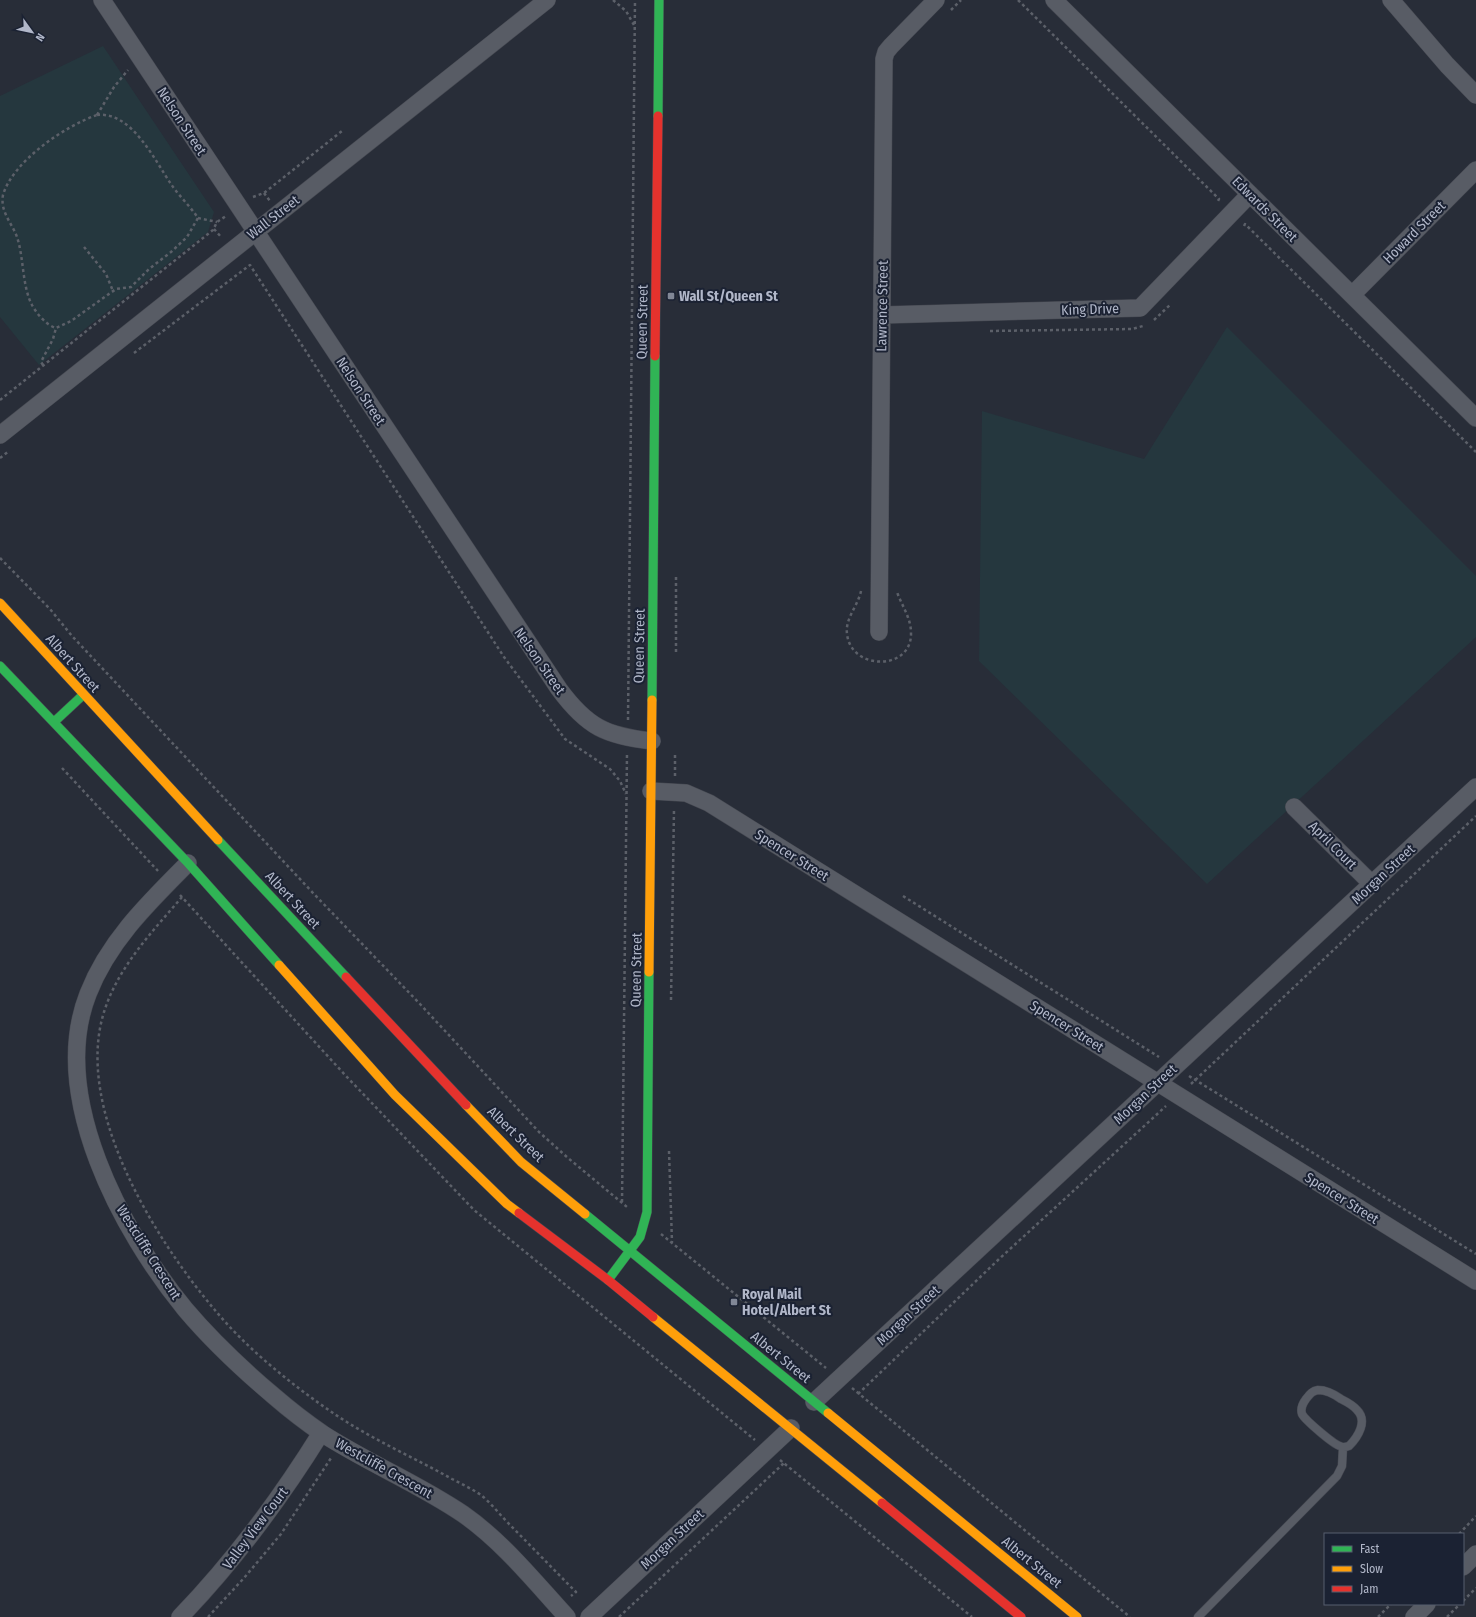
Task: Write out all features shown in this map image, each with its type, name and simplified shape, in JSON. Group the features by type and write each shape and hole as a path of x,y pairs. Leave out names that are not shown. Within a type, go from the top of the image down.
{"main road":[{"name":"Queen Street","path":"608,1280 640,1237 645,1222 647,1199 659,0"},
{"name":"Albert Street","path":"0,603 83,695 418,1054 521,1162 1077,1617"},
{"path":"0,666 188,863 395,1095 507,1204 608,1280 1021,1617"},
{"path":"54,722 83,695"}],"street":[{"name":"Nelson Street","path":"102,0 254,232 558,689 574,708 593,724 610,733 627,738 652,741"},
{"name":"Wall Street","path":"0,435 547,0"},
{"name":"Lawrence Street","path":"878,632 885,56 891,46 936,0"},
{"name":"Edwards Street","path":"1054,0 1476,418"},
{"path":"1391,0 1441,58 1476,95"},
{"name":"Howard Street","path":"1352,294 1476,170"},
{"name":"King Drive","path":"882,315 1140,308 1250,194"},
{"name":"Morgan Street","path":"814,1402 1476,786"},
{"name":"Spencer Street","path":"651,791 674,792 692,795 714,806 1476,1281"},
{"name":"April Court","path":"1294,807 1372,884"},
{"name":"Westcliffe Crescent","path":"188,863 128,926 115,943 88,994 79,1028 77,1077 80,1101 84,1120 106,1180 135,1234 168,1287 200,1327 232,1359 276,1398 321,1433 433,1495 471,1520 508,1553 567,1617"},
{"name":"Morgan Street","path":"589,1617 791,1428"},
{"name":"Valley View Court","path":"180,1617 215,1579 250,1537 286,1487 321,1433"},
{"path":"1464,1566 1476,1554"},
{"path":"1414,1617 1426,1605"}],"lane":[{"path":"1320,1390 1328,1392 1353,1406 1360,1414 1362,1422 1358,1435 1350,1445 1343,1447 1331,1441 1302,1414 1302,1405 1314,1391 1320,1390"},
{"path":"1198,1617 1337,1476 1342,1466 1343,1447"}],"path":[{"path":"613,0 626,12 634,26"},
{"path":"622,1203 635,0"},
{"path":"950,11 961,0"},
{"path":"1018,0 1219,200 1214,205"},
{"path":"97,115 123,75 141,60"},
{"path":"56,328 45,320 34,308 31,301 24,278 18,241 2,208 2,197 8,184 19,169 42,146 65,130 97,115 106,115 118,120 139,138 172,186 198,218 217,222"},
{"path":"0,400 213,230 217,222 250,198 264,193 342,131"},
{"path":"43,365 41,362 56,328 71,321 118,288 131,287 149,269 178,246 190,233 198,218"},
{"path":"1245,224 1476,452"},
{"path":"84,247 106,274 113,292"},
{"path":"131,355 250,265 504,656 565,739 610,769 620,780 626,795"},
{"path":"0,458 12,448"},
{"path":"0,558 50,609 72,636 539,1132 645,1222 672,1242 840,1378 1130,1617"},
{"path":"676,575 676,652"},
{"path":"861,589 857,603 849,618 847,634 852,647 865,660"},
{"path":"670,1006 675,752"},
{"path":"62,768 169,882 346,1076 474,1210 972,1617"},
{"path":"858,1394 998,1260 1178,1096 1476,816"},
{"path":"902,896 1476,1254"},
{"path":"182,897 129,960 104,1013 99,1045 99,1065 100,1092 105,1114 121,1162 137,1193 173,1255 198,1289 229,1325 283,1376 332,1413"},
{"path":"669,1148 672,1242"},
{"path":"208,1617 244,1578 281,1534 340,1444"},
{"path":"619,1617 784,1463"},
{"path":"1460,1533 1476,1516"},
{"path":"1464,1600 1476,1588"},
{"path":"1378,1617 1390,1605"},
{"path":"1447,1617 1459,1605"}],"shaded area":[{"path":"103,46 214,212 208,232 39,365 0,317 0,96"},
{"path":"1227,327 1476,576 1476,637 1207,884 979,661 982,411 1144,459"}],"traffic: fast":[{"path":"658,116 659,0"},
{"path":"652,700 655,356"},
{"path":"0,666 188,863 279,965"},
{"path":"54,722 83,695"},
{"path":"218,840 346,977"},
{"path":"608,1280 640,1237 647,1212 649,972"},
{"path":"585,1214 828,1413"}],"traffic: slow":[{"path":"0,603 218,840"},
{"path":"649,972 652,700"},
{"path":"279,965 395,1095 507,1204 519,1213"},
{"path":"466,1105 521,1162 585,1214"},
{"path":"653,1317 882,1503"},
{"path":"828,1413 1077,1617"}],"traffic: jam":[{"path":"655,356 658,116"},
{"path":"346,977 466,1105"},
{"path":"519,1213 608,1280 653,1317"},
{"path":"882,1503 1021,1617"}],"place":[{"name":"Wall St/Queen St","path":"671,296"},
{"name":"Royal Mail Hotel/Albert St","path":"734,1302"}]}
